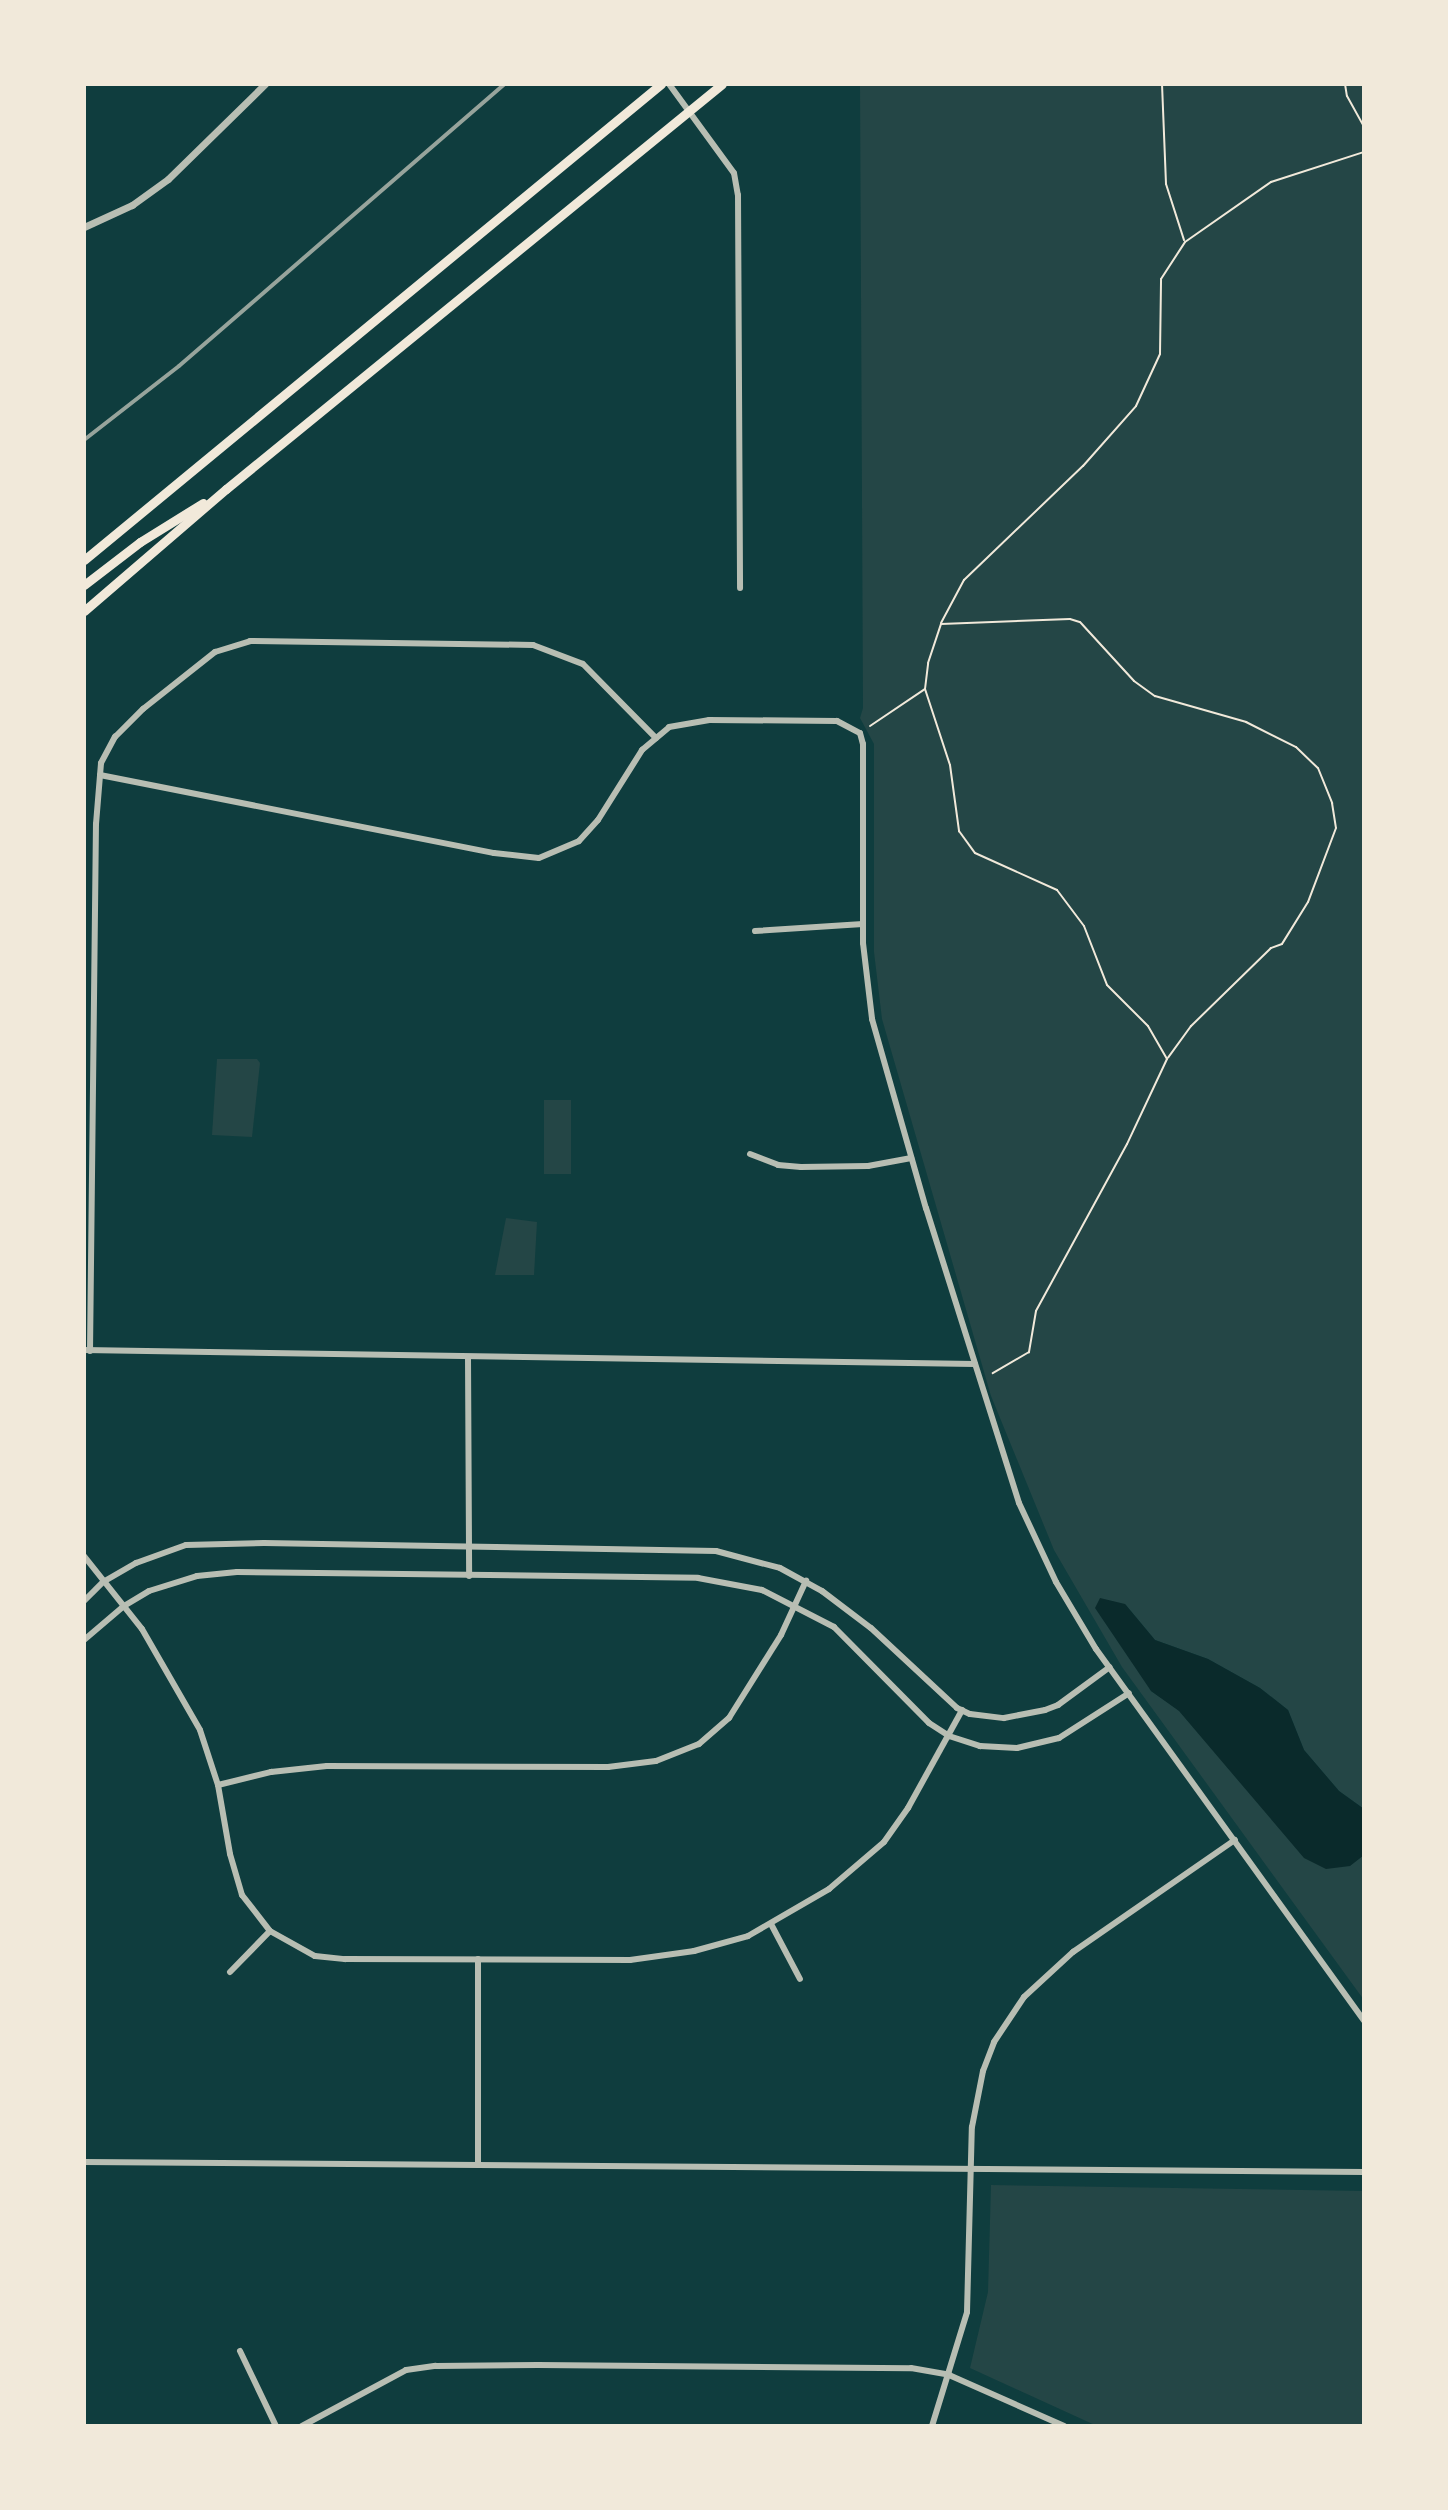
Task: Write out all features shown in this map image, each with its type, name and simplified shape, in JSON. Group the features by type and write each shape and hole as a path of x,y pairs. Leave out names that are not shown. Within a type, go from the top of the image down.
{"main road":[{"path":"84,560 661,84"},
{"path":"84,611 226,489 722,84"},
{"path":"84,585 140,542 226,489"}],"street":[{"path":"84,227 132,205 168,179 265,84"},
{"path":"669,84 734,173 738,195 740,588"},
{"path":"656,738 583,664 533,645 250,641 215,652 143,709 110,744 100,775 87,1350 975,1364"},
{"path":"100,775 494,853 539,858 579,841 598,820 642,750 669,727 709,720 837,721 857,731 863,744 863,924 872,1019 975,1364 1033,1536 1073,1612 1110,1667 1364,2020"},
{"path":"755,931 863,924"},
{"path":"84,983 94,984"},
{"path":"750,1154 778,1165 801,1167 868,1166 911,1158"},
{"path":"468,1357 469,1576"},
{"path":"84,1601 103,1582 136,1563 186,1545 264,1543 716,1551 780,1568 806,1581 871,1628 962,1710 1004,1718 1045,1710 1058,1705 1110,1667"},
{"path":"84,1556 142,1629 200,1730 218,1785 236,1879 242,1895 270,1931 315,1956 345,1959 602,1961 655,1958 748,1936 829,1889 884,1842 908,1808 962,1710"},
{"path":"84,1640 124,1606 175,1581 237,1572 698,1578 762,1590 834,1627 929,1723 949,1736 980,1746 1034,1746 1059,1738 1086,1724 1129,1693"},
{"path":"218,1785 271,1772 327,1766 608,1767 656,1761 699,1744 729,1718 741,1703 806,1581"},
{"path":"932,2426 967,2312 972,2127 983,2071 999,2033 1024,1997 1073,1952 1235,1840"},
{"path":"771,1924 800,1979"},
{"path":"230,1972 270,1931"},
{"path":"478,1959 478,2165"},
{"path":"84,2162 1364,2172"},
{"path":"240,2351 276,2426"},
{"path":"302,2426 406,2370 436,2366 884,2366 949,2375 1064,2426"}],"path":[{"path":"1162,84 1166,184 1185,242"},
{"path":"1345,84 1347,96 1364,127"},
{"path":"1167,1059 1148,1026 1107,985 1084,926 1057,890 975,853 959,831 950,765 925,689 928,663 941,624 964,580 1083,466 1136,406 1160,354 1161,279 1185,242 1271,182 1364,152"},
{"path":"941,624 1080,622 1134,681 1155,696 1246,722 1296,747 1318,768 1332,803 1336,828 1308,902 1282,944 1271,948 1191,1026 1167,1059 1127,1144 1036,1311 1029,1352 993,1373"},
{"path":"857,731 925,689"}],"shaded area":[{"path":"860,84 1364,84 1364,1809 1339,1791 1304,1750 1288,1710 1260,1688 1208,1659 1155,1640 1125,1604 1151,1691 1179,1710 1273,1820 1349,1866 1364,1855 1364,2000 1122,1667 1054,1550 991,1396 882,1019 874,952 874,744 860,718 863,708"},
{"path":"217,1059 257,1059 260,1063 252,1137 212,1135"},
{"path":"544,1100 571,1100 571,1174 544,1174"},
{"path":"506,1218 537,1222 534,1275 495,1275"},
{"path":"1100,1598 1125,1604 1155,1640 1208,1659 1260,1688 1288,1710 1304,1750 1339,1791 1364,1809 1364,1855 1350,1866 1326,1869 1304,1858 1179,1711 1151,1691 1095,1608"},
{"path":"991,2185 1364,2191 1364,2426 1097,2426 970,2368 988,2292"}],"railway":[{"path":"84,440 179,366 504,84"}]}
